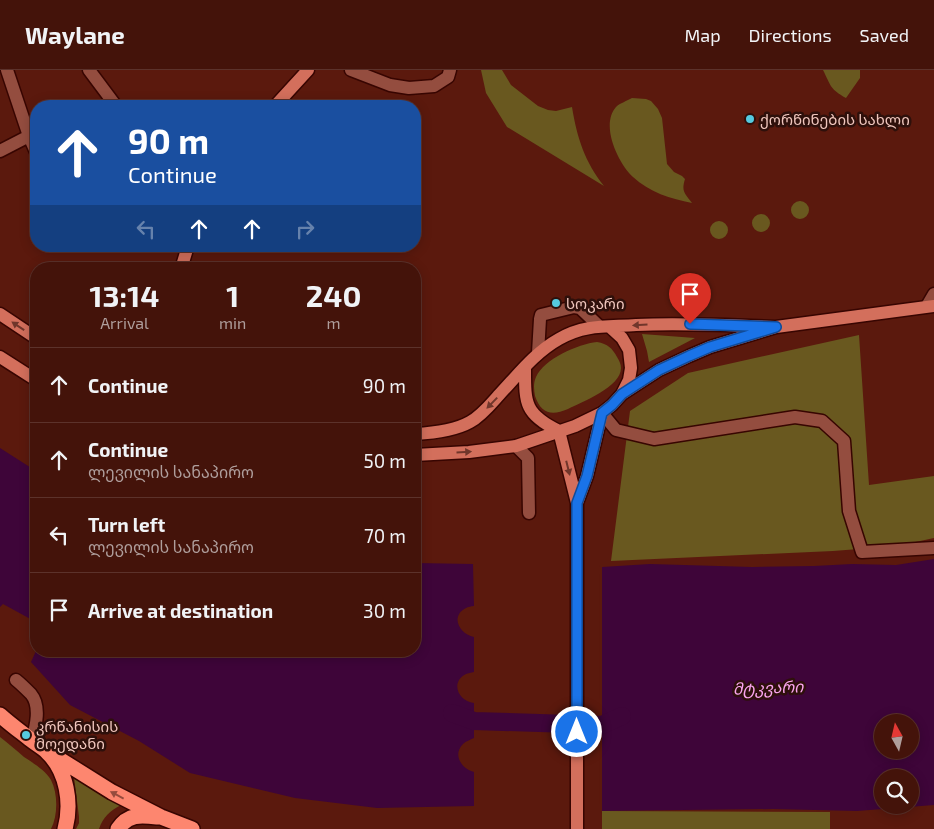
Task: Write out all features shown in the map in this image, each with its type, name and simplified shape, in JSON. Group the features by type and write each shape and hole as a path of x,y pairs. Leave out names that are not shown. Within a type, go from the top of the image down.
{"highway":[{"path":"0,716 48,752 112,792 161,817 192,829"},
{"path":"48,752 60,769 64,779 67,793 68,818 66,829"},
{"path":"118,829 128,818 140,815 161,817"}],"main road":[{"path":"281,100 308,70"},
{"path":"421,455 469,452 516,446 575,426 602,413 622,394 659,370 710,347 776,327 930,306"},
{"path":"0,314 30,334"},
{"path":"421,433 448,430 471,422 494,402 538,353 559,339 580,329 605,326 672,324 776,327"},
{"path":"605,326 622,338 629,350 631,368 629,380 622,394"},
{"path":"0,357 30,376"},
{"path":"525,367 528,405 534,416 543,424 558,432 577,503 577,829"},
{"path":"577,503 587,476 602,413"}],"street":[{"path":"0,151 29,136 7,70"},
{"path":"89,70 112,100"},
{"path":"351,70 390,85 409,88 434,86 448,77 450,70"},
{"path":"930,306 934,294"},
{"path":"538,353 540,319 542,315 574,307 580,308 605,326"},
{"path":"602,413 616,430 654,439 795,417 822,421 844,441 849,511 862,552 934,548"},
{"path":"516,446 528,458 529,513"},
{"path":"16,680 32,695 37,710 32,740"}],"shaded area":[{"path":"481,70 502,70 511,85 538,106 556,111 572,107 576,129 587,159 604,186 507,127 486,93"},
{"path":"823,70 860,70 860,78 846,98 831,87"},
{"path":"632,98 651,101 658,109 662,118 667,164 674,172 685,179 684,190 692,203 668,197 646,187 627,171 622,163 613,144 610,124 616,107"},
{"path":"800,201 808,206 809,210 804,218 800,219 792,214 791,210 796,202"},
{"path":"761,214 767,217 770,223 767,229 761,232 755,229 752,223 755,217"},
{"path":"719,221 727,226 728,230 723,238 719,239 711,234 710,230 715,222"},
{"path":"642,334 695,338 649,362"},
{"path":"859,335 869,485 934,476 934,538 897,546 833,551 611,561 630,411 688,373"},
{"path":"597,342 609,347 621,365 619,375 615,381 600,393 568,409 552,413 540,407 535,396 534,385 540,370 562,353"},
{"path":"0,737 35,764 51,780 56,804 55,817 51,829 0,829"},
{"path":"74,777 121,805 107,815 99,829 76,829 79,817"},
{"path":"602,811 830,812 830,829 602,829"}],"water":[{"path":"0,448 30,467 30,619 3,604 0,607"},
{"name":"მტკვარი","path":"934,559 934,805 919,806 919,769 874,769 874,810 602,811 602,567 650,564 752,567 852,564 896,565"},
{"path":"421,563 473,564 474,606 461,611 458,615 458,624 464,632 474,637 474,672 461,677 457,686 460,695 464,699 474,703 474,738 463,744 458,757 462,765 474,772 474,806 377,808 295,798 190,773 139,741 70,705 31,662 33,657 421,657"}],"pier":[{"path":"600,565 602,565 602,814 600,811"}],"waterway":[{"path":"452,713 474,721 602,725 622,716"}],"place":[{"name":"ქორწინების სახლი","path":"750,119"},
{"name":"სოკარი","path":"556,303"},
{"name":"კრწანისის მოედანი","path":"26,735"}],"route":[{"path":"577,732 577,503 587,476 602,413 622,394 659,370 710,347 776,327 690,324"}]}
